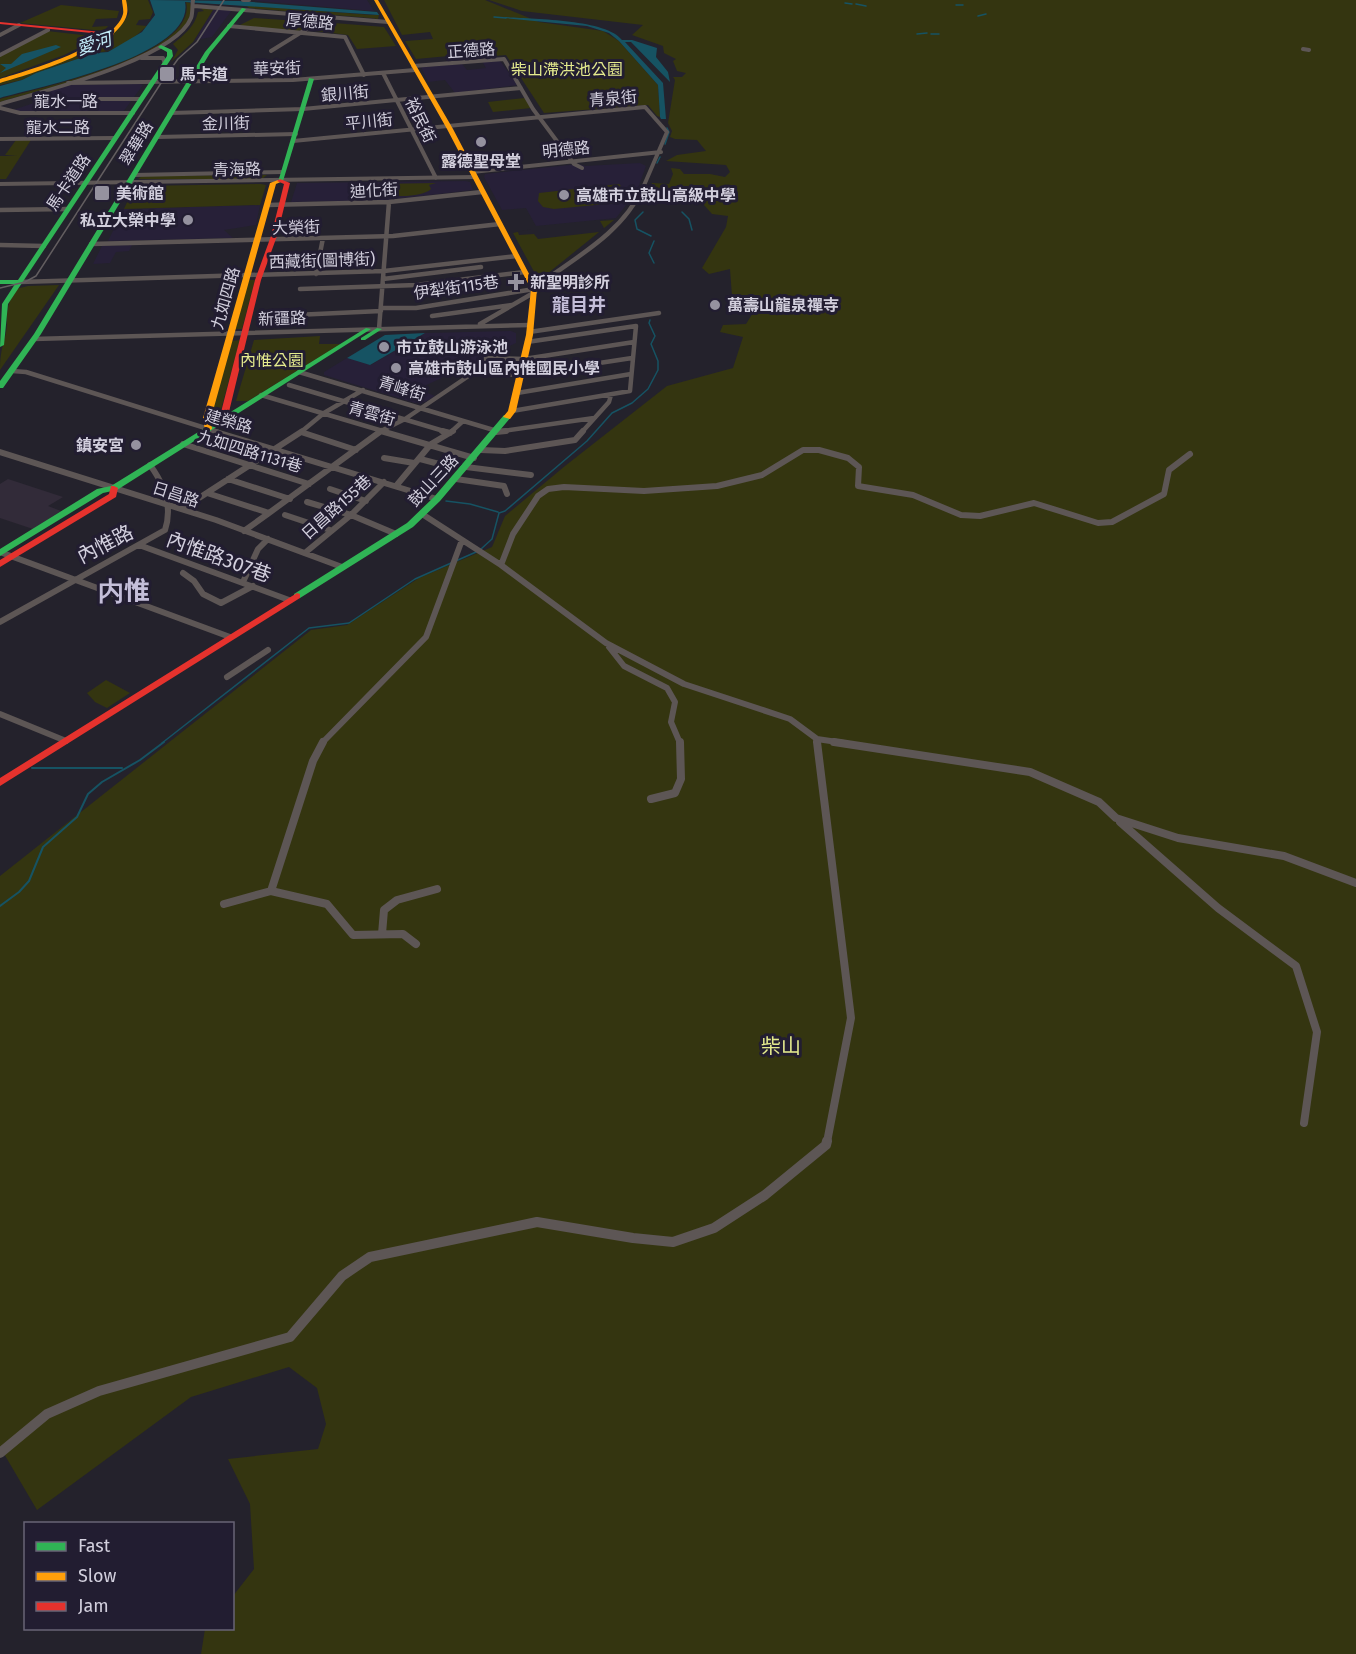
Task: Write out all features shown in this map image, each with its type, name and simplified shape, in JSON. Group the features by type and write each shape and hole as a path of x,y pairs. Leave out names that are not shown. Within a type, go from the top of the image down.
{"street":[{"path":"376,0 447,126 534,290 499,315 476,326"},
{"path":"0,106 140,58 160,47 188,26 193,16 194,3 246,2 326,16 385,16"},
{"name":"翠華路","path":"0,386 34,339 208,52 230,27 246,2"},
{"path":"0,80 72,52 108,35 119,22 123,5"},
{"path":"271,51 326,16"},
{"path":"0,24 108,35"},
{"path":"0,35 17,26 108,35"},
{"name":"厚德路","path":"230,27 345,37 364,75"},
{"path":"0,55 48,30"},
{"path":"160,47 171,53 165,64"},
{"path":"1304,49 1309,50"},
{"path":"140,58 163,58 165,64"},
{"name":"正德路","path":"414,68 502,59 539,117 572,160 582,168"},
{"name":"馬卡道路","path":"0,345 5,304 165,64"},
{"name":"華安街","path":"68,83 311,79 414,68"},
{"name":"裕民街","path":"383,73 436,178"},
{"name":"九如四路","path":"208,429 207,418 273,183 282,176 311,79"},
{"name":"銀川街","path":"171,113 303,109 521,88"},
{"path":"98,99 141,99"},
{"name":"龍水一路","path":"0,106 20,113 133,113"},
{"name":"青泉街","path":"447,126 645,107 667,131 661,152 653,161 641,194 623,218 534,290"},
{"name":"平川街","path":"294,137 447,126"},
{"name":"金川街","path":"158,137 294,137"},
{"name":"龍水二路","path":"0,139 115,138"},
{"name":"明德路","path":"473,174 572,160 661,152"},
{"name":"青海路","path":"0,184 282,176 436,178 473,174"},
{"path":"132,179 282,176"},
{"name":"九如四路","path":"223,420 225,403 243,333 282,204 287,183 282,176"},
{"name":"迪化街","path":"267,205 389,202 482,192"},
{"path":"208,429 235,420 266,397 373,329 381,310 389,202"},
{"path":"0,210 68,209"},
{"name":"大榮街","path":"91,244 387,236 500,224"},
{"path":"316,274 323,238"},
{"path":"0,245 44,246"},
{"name":"西藏街(圖博街)","path":"20,282 384,271 517,256"},
{"path":"416,308 418,267"},
{"path":"300,289 383,282 481,267"},
{"path":"383,282 416,285 525,272"},
{"path":"468,279 477,298"},
{"path":"0,282 20,282"},
{"path":"416,294 472,287"},
{"name":"伊犁街115巷","path":"295,315 416,308 534,290"},
{"name":"鼓山三路","path":"0,783 396,534 422,514 456,479 512,411 529,333 534,290"},
{"path":"432,316 512,305"},
{"path":"529,333 659,313"},
{"name":"新疆路","path":"34,339 476,326 529,333"},
{"path":"512,411 630,392 636,326 529,333"},
{"path":"483,373 486,358 524,359 634,342"},
{"path":"244,531 382,430 405,419 473,372 521,375 632,358"},
{"name":"建榮路","path":"12,371 26,372 109,400 334,465 437,499"},
{"path":"225,403 250,402 266,397 289,385 303,374"},
{"name":"青峰街","path":"303,374 497,431"},
{"path":"517,393 631,374"},
{"path":"289,385 450,433"},
{"path":"182,510 301,432 324,413 363,390"},
{"path":"474,458 578,438 609,402 611,395"},
{"name":"青雲街","path":"266,397 474,458"},
{"path":"2,556 100,491 114,488 250,402"},
{"path":"497,431 594,418"},
{"path":"396,486 431,444 450,433 463,421"},
{"path":"301,432 356,450"},
{"name":"九如四路1131巷","path":"183,444 309,484"},
{"path":"501,566 513,534 538,496 548,489 644,491 717,486 762,475 803,450 819,450 848,459 859,467 858,486 913,495 961,515 980,516 1034,503 1098,523 1112,522 1164,494 1169,470 1190,454"},
{"name":"日昌路","path":"0,452 168,505 306,552 342,567"},
{"path":"384,458 414,463"},
{"path":"474,458 531,475"},
{"path":"420,459 443,465"},
{"path":"150,465 160,478 168,505"},
{"path":"228,479 290,499"},
{"path":"456,479 504,486 507,494"},
{"name":"日昌路155巷","path":"306,552 351,515 384,482"},
{"path":"330,489 366,501"},
{"path":"207,493 269,513"},
{"path":"308,502 351,515 396,534"},
{"name":"內惟路","path":"0,622 165,530 168,522 168,505"},
{"path":"422,514 501,566 606,644 684,684 790,719 817,739 1030,772 1099,802 1218,908 1296,966 1317,1032 1304,1123"},
{"path":"285,515 330,530"},
{"path":"243,582 258,549 268,539"},
{"path":"271,891 313,761 324,739 426,637 462,540"},
{"name":"內惟路307巷","path":"139,545 288,600"},
{"path":"2,556 74,579 230,637"},
{"path":"183,573 194,581 203,594 221,603 253,586"},
{"path":"606,644 624,666 667,688 675,702 670,722 680,740 681,779 675,793 651,799"},
{"path":"227,677 268,650"},
{"path":"0,714 66,741"},
{"path":"0,1453 48,1414 99,1391 290,1337 342,1276 370,1257 537,1222 633,1238 673,1242 714,1228 765,1195 826,1144 852,1018 817,739"},
{"path":"1116,818 1178,838 1284,856 1356,883"},
{"path":"382,934 384,910 397,900 437,889"},
{"path":"224,904 271,891 327,904 353,935 403,934 416,944"}],"shaded area":[{"path":"254,0 367,0 374,11 257,1"},
{"path":"213,10 232,10 212,37 195,40"},
{"path":"482,61 500,61 518,85 455,93 445,80 428,82 421,67 462,64 467,70 486,68"},
{"path":"69,85 143,85 123,112 22,112 13,110 46,99 36,95"},
{"name":"高雄市立鼓山高級中學","path":"640,163 646,166 637,191 616,218 536,226 526,208 502,210 484,177 485,174 579,164 585,166"},
{"path":"470,182 473,190 387,200 291,202 297,183"},
{"name":"私立大榮中學","path":"260,205 256,225 224,230 233,238 108,241 124,209"},
{"path":"132,245 129,251 116,252 110,263 93,264 102,246"},
{"name":"高雄市鼓山區內惟國民小學","path":"511,331 516,333 516,343 418,389 435,396 425,402 415,403 324,375 324,372 347,358 371,365 425,333"},
{"path":"8,479 63,497 48,506 61,511 33,529 0,518 0,484"}],"green space":[{"path":"126,0 148,0 153,12 150,19 139,20 136,25 147,26 130,41 108,51 95,53 22,80 0,85 0,82 53,64 107,38 120,26 129,13"},
{"name":"柴山滯洪池公園","path":"384,0 485,0 539,22 603,31 619,41 658,85 660,117 648,105 544,113 506,55 494,56 492,52 416,59 405,41 433,39 430,32 402,35"},
{"name":"柴山","path":"489,0 1356,0 1356,1654 201,1654 205,1630 234,1630 234,1595 254,1569 250,1504 228,1459 318,1449 326,1424 317,1388 289,1367 191,1397 37,1510 0,1447 0,876 311,630 347,625 419,578 492,547 505,516 667,386 733,368 743,337 720,332 723,325 746,324 758,305 754,296 732,296 730,269 709,274 702,268 726,227 728,216 712,214 704,205 694,203 680,193 648,193 652,183 669,184 673,174 671,168 680,169 684,174 710,174 725,177 730,172 726,165 666,161 677,155 706,151 697,140 670,137 672,131 668,123 675,80 673,77 682,77 686,73 677,71 673,61 676,59 664,53 663,46 632,35 643,25 522,11"},
{"path":"186,2 190,3 188,21 172,37 146,53 113,67 79,79 0,102 0,99 111,67 142,53 167,38 183,21"},
{"path":"61,5 119,11 117,18 96,19 92,27 108,26 104,31 20,23"},
{"path":"246,5 379,15 378,19 249,8"},
{"path":"201,9 213,10 193,42 171,62 178,50 173,44 188,30 198,12 204,11"},
{"path":"254,18 314,22 297,31 238,26"},
{"path":"321,22 384,27 396,46 357,49 348,35 308,30"},
{"path":"47,31 100,37 64,55 0,78 0,55"},
{"path":"525,98 531,108 493,112 488,102"},
{"path":"16,140 31,140 6,179 0,179 0,156 17,156 5,155"},
{"path":"267,175 262,179 138,179 142,176"},
{"path":"436,183 429,185 431,189 427,192 413,195 388,195 376,191 379,186 377,184"},
{"path":"619,184 621,186 618,187 625,194 617,203 554,209 543,207 538,201 539,193"},
{"path":"266,185 260,205 124,209 133,189 140,186"},
{"path":"614,220 542,278 538,279 513,233 532,229 518,232 519,235 534,234 538,239 599,232 604,228 600,221"},
{"path":"247,280 255,280 242,329 234,329"},
{"path":"59,285 0,370 1,352 7,328 7,311 16,289 28,286"},
{"name":"內惟公園","path":"320,336 319,344 341,344 248,401 236,401 254,340"},
{"path":"240,340 219,417 210,417 232,341"},
{"path":"106,680 130,693 107,708 95,702 87,693"}],"water":[{"name":"愛河","path":"150,0 239,1 377,12 379,15 185,2 182,21 166,38 141,53 78,77 0,98 0,86 95,53 108,52 142,32 155,15"},
{"path":"504,18 586,24 614,33 622,40 632,40 657,48 656,57 668,72 670,82 631,42 625,42 663,83 666,119 660,117 658,85 609,33 587,26"},
{"path":"56,45 61,47 0,73 6,68 0,64 11,64 22,54"},
{"name":"市立鼓山游泳池","path":"425,333 370,365 347,358 385,335"}],"waterway":[{"path":"845,3 852,4"},
{"path":"856,4 866,6"},
{"path":"956,5 963,5"},
{"path":"978,16 986,14"},
{"path":"494,17 506,18"},
{"path":"917,34 927,33"},
{"path":"931,34 939,34"},
{"path":"665,144 669,132 667,128"},
{"path":"657,163 660,157"},
{"path":"643,212 635,220 637,229 651,236"},
{"path":"682,212 689,219 692,230"},
{"path":"654,241 649,253 654,263"},
{"path":"481,549 492,539 499,513 505,511 587,441 612,413 632,403 648,389 658,370 658,361 651,344 655,336 649,323 650,320"},
{"path":"446,501 470,504 498,512"},
{"path":"162,743 309,628 349,623 415,579 476,552"},
{"path":"0,906 19,892 29,881 43,847 77,817 88,794 102,782 140,760 164,742"},
{"path":"32,768 122,768"}],"tram line":[{"path":"0,288 25,282 36,276 163,80 178,59 197,42 224,0"}],"traffic: fast":[{"path":"0,386 37,334 208,52 244,9"},
{"path":"0,345 5,304 170,56 170,51 161,47"},
{"path":"280,181 311,79"},
{"path":"0,282 20,282"},
{"path":"0,553 100,491 114,488 368,329"},
{"path":"363,339 379,329"},
{"path":"297,596 410,525 437,499 507,417"}],"traffic: slow":[{"path":"0,81 71,56 107,37 119,26 125,14 124,0"},
{"path":"376,0 450,129 534,289 532,320 526,350 512,411 507,417"},
{"path":"208,429 207,418 273,183 280,181"}],"traffic: jam":[{"path":"0,23 112,34"},
{"path":"223,420 258,280 274,236 287,183 280,181"},
{"path":"0,564 113,495 114,488"},
{"path":"0,783 297,596"}],"place":[{"name":"馬卡道","path":"167,74"},
{"name":"露德聖母堂","path":"481,142"},
{"name":"美術館","path":"102,193"},
{"name":"高雄市立鼓山高級中學","path":"564,195"},
{"name":"私立大榮中學","path":"188,220"},
{"name":"新聖明診所","path":"516,282"},
{"name":"萬壽山龍泉禪寺","path":"715,305"},
{"name":"市立鼓山游泳池","path":"384,347"},
{"name":"高雄市鼓山區內惟國民小學","path":"396,368"},
{"name":"鎮安宮","path":"136,445"}],"district":[{"name":"龍目井","path":"579,305"},
{"name":"内惟","path":"124,591"}]}
